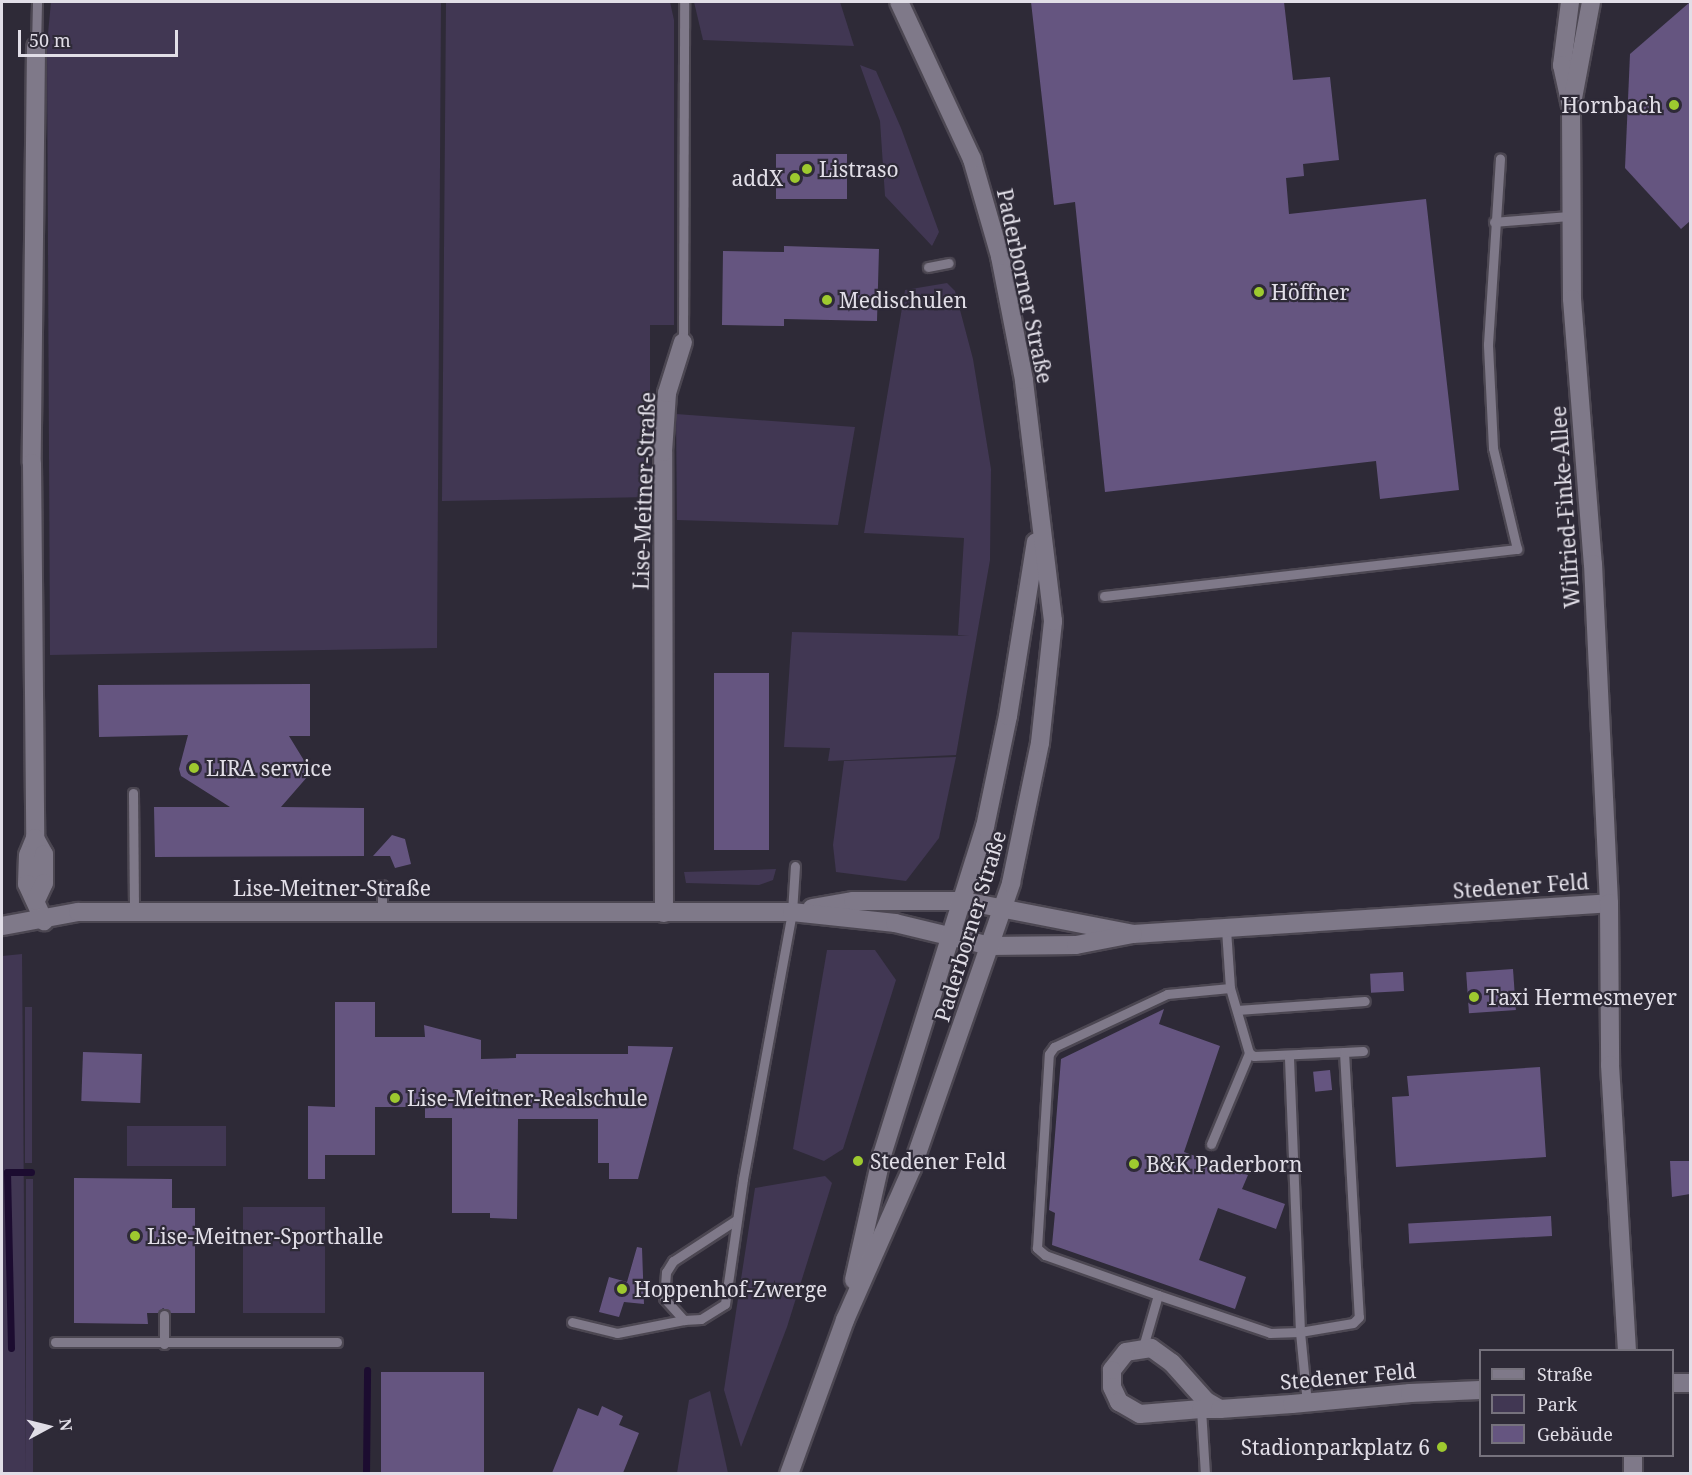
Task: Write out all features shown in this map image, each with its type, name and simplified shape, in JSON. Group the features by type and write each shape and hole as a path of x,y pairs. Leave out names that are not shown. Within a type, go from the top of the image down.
{"street":[{"name":"Paderborner Straße","path":"789,1473 845,1320 912,1168 1003,907 1022,837 1046,701 1053,621 1039,525 1024,380 986,202 954,117 899,2"},
{"name":"Wilfried-Finke-Allee","path":"1570,2 1562,65 1571,109"},
{"name":"Wilfried-Finke-Allee","path":"1591,2 1571,109 1571,216 1609,903"},
{"path":"36,47 32,463 35,838 44,854 44,883 36,900 44,921"},
{"name":"Lise-Meitner-Straße","path":"664,913 663,452 667,393 683,342"},
{"name":"Paderborner Straße","path":"845,1320 882,1155 986,828 1006,726 1039,525"},
{"name":"Lise-Meitner-Straße","path":"792,912 853,901 964,901 1003,907"},
{"name":"Stedener Feld","path":"953,937 990,946 1076,945 1133,934 1226,930 1609,903 1610,1065 1627,1349"},
{"name":"Stedener Feld","path":"1003,907 1133,934"},
{"name":"Lise-Meitner-Straße","path":"2,926 44,921 78,912 134,911 792,912 887,922 953,937"},
{"path":"1143,1347 1164,1356 1194,1390 1220,1409"},
{"name":"Stedener Feld","path":"1143,1347 1126,1352 1112,1370 1112,1387 1119,1402 1140,1414 1479,1390"},
{"path":"1674,1383 1690,1383"},
{"path":"1632,1457 1633,1473"}],"lane":[{"path":"36,47 37,2"},
{"name":"Lise-Meitner-Straße","path":"683,342 684,2"},
{"path":"1104,596 1517,549 1492,448 1488,344 1494,222 1500,158"},
{"path":"1494,222 1571,216"},
{"path":"928,267 949,263"},
{"path":"133,793 134,911"},
{"path":"572,1322 617,1332 701,1319 725,1304 736,1220 792,912 795,866"},
{"path":"382,885 382,911"},
{"path":"1211,1144 1249,1053 1230,988 1226,930"},
{"path":"1230,988 1167,994 1054,1047 1049,1054 1037,1248 1045,1255 1270,1333 1300,1332 1353,1323 1359,1317 1344,1052"},
{"path":"1237,1010 1365,1001"},
{"path":"1249,1053 1259,1058 1364,1051"},
{"path":"1289,1056 1300,1332 1307,1403"},
{"path":"684,1320 664,1298 666,1272 673,1261 736,1220"},
{"path":"1143,1347 1158,1294"},
{"path":"164,1315 164,1344"},
{"path":"55,1342 164,1344 337,1342"},
{"path":"1201,1409 1204,1473"}],"green space":[{"path":"51,2 441,2 437,648 50,655 47,44"},
{"path":"446,2 670,2 674,20 674,325 650,325 650,497 442,501"},
{"path":"694,2 840,2 854,46 703,40"},
{"path":"860,65 876,71 901,128 939,232 932,246 885,196 880,121"},
{"path":"947,283 955,291 973,359 991,469 990,560 956,755 828,761 830,748 784,747 792,632 969,636 958,635 964,538 864,533 905,290"},
{"path":"676,414 855,427 838,525 677,520"},
{"path":"956,757 939,838 906,881 836,872 833,845 844,761"},
{"path":"776,869 773,880 759,885 686,883 684,872"},
{"path":"827,950 875,950 896,980 843,1149 824,1161 793,1149"},
{"path":"22,954 26,1473 2,1473 2,956"},
{"path":"25,1007 32,1007 32,1163 25,1163"},
{"path":"127,1126 226,1126 226,1166 127,1166"},
{"path":"825,1176 832,1183 787,1327 741,1447 724,1390 755,1188"},
{"path":"26,1179 33,1179 33,1473 26,1473"},
{"path":"243,1207 325,1207 325,1313 243,1313"},
{"path":"710,1391 728,1473 677,1473 689,1400"}],"building":[{"name":"Höffner","path":"1031,2 1284,2 1293,80 1330,77 1339,160 1303,164 1304,176 1286,178 1289,214 1426,199 1459,490 1380,499 1376,461 1105,492 1075,202 1054,205"},
{"path":"1690,2 1690,221 1681,229 1625,168 1630,54"},
{"path":"776,154 847,154 847,199 776,199"},
{"path":"784,246 879,249 877,321 784,319 784,326 722,325 723,251 784,252"},
{"path":"714,673 769,673 769,850 714,850"},
{"path":"310,684 310,736 289,736 308,767 308,776 281,807 364,808 364,856 155,857 154,807 230,807 181,776 179,769 188,735 99,737 98,685"},
{"path":"392,835 405,839 411,864 395,868 390,856 373,856"},
{"path":"1513,969 1516,1010 1469,1013 1466,972"},
{"path":"1403,972 1404,991 1371,993 1370,974"},
{"path":"335,1002 375,1002 375,1037 425,1037 424,1025 481,1040 481,1059 516,1058 516,1054 628,1054 628,1046 673,1047 638,1179 609,1179 609,1163 598,1163 598,1119 518,1119 517,1219 490,1218 490,1213 452,1213 452,1118 425,1118 425,1107 375,1107 375,1155 325,1155 325,1179 308,1179 308,1106 335,1107"},
{"name":"B&K Paderborn","path":"1164,1009 1159,1024 1220,1046 1184,1152 1248,1175 1242,1189 1285,1204 1276,1229 1218,1208 1199,1260 1246,1277 1235,1309 1052,1245 1055,1213 1049,1210 1061,1059"},
{"path":"83,1052 142,1054 140,1103 81,1101"},
{"path":"1540,1067 1546,1157 1396,1167 1392,1097 1409,1096 1407,1076"},
{"path":"1330,1070 1332,1090 1315,1092 1313,1072"},
{"path":"1670,1161 1690,1161 1690,1194 1672,1197"},
{"name":"Lise-Meitner-Sporthalle","path":"74,1178 172,1179 172,1208 195,1208 195,1313 170,1313 163,1308 158,1313 147,1313 148,1324 74,1323"},
{"path":"1551,1216 1552,1236 1409,1243 1408,1223"},
{"name":"Hoppenhof-Zwerge","path":"637,1247 642,1248 644,1304 624,1302 619,1317 599,1312 609,1277 627,1282"},
{"path":"381,1372 484,1372 484,1473 381,1473"},
{"path":"602,1406 623,1416 619,1425 639,1433 623,1473 552,1473 578,1408 598,1416"}],"waterway":[{"path":"11,1348 7,1172 31,1172"},
{"path":"366,1474 367,1370"}],"place":[{"name":"Hornbach","path":"1674,105"},
{"name":"Listraso","path":"807,169"},
{"name":"addX","path":"795,178"},
{"name":"Höffner","path":"1259,292"},
{"name":"Medischulen","path":"827,300"},
{"name":"LIRA service","path":"194,768"},
{"name":"Taxi Hermesmeyer","path":"1474,997"},
{"name":"Lise-Meitner-Realschule","path":"395,1098"},
{"name":"Stedener Feld","path":"858,1161"},
{"name":"B&K Paderborn","path":"1134,1164"},
{"name":"Lise-Meitner-Sporthalle","path":"135,1236"},
{"name":"Hoppenhof-Zwerge","path":"622,1289"},
{"name":"Stadionparkplatz 6","path":"1442,1447"}]}
